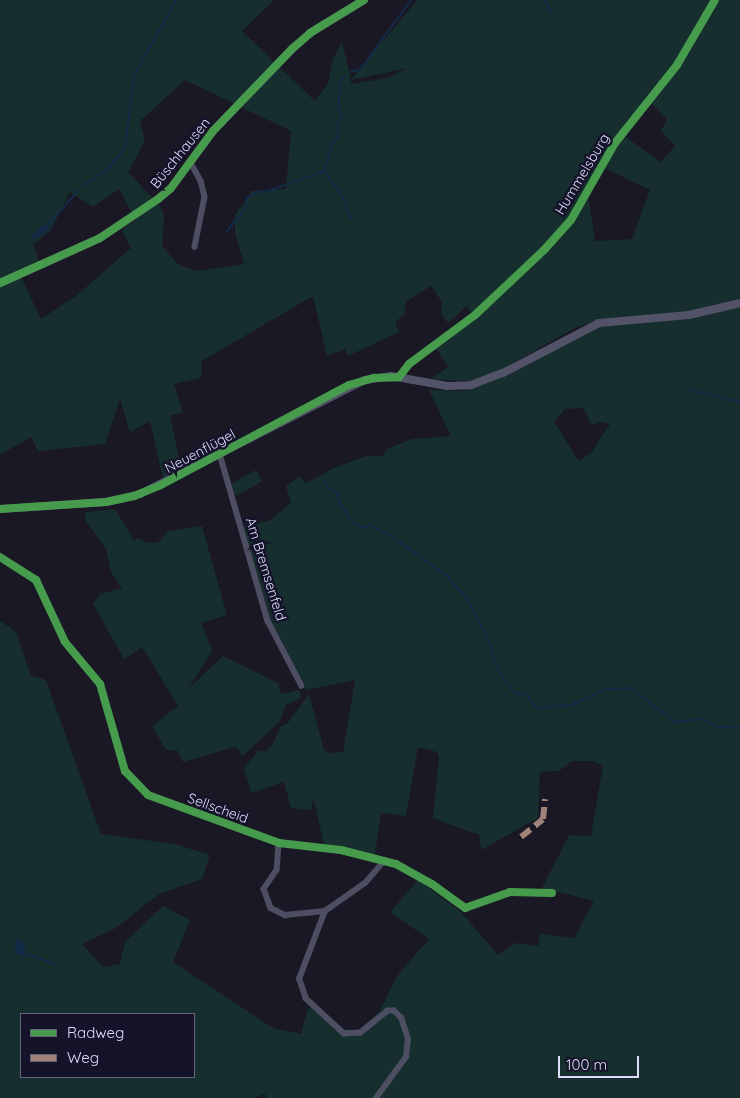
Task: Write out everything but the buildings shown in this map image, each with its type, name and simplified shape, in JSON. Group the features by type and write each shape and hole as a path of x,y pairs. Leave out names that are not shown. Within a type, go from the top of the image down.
{"main road":[{"name":"Büschhausen","path":"0,283 51,262 119,227 158,199 224,120 276,65 310,33 353,3 364,0"},
{"name":"Neuenflügel","path":"0,509 128,498 159,486 349,385 374,378 399,377 457,386 480,383 599,323 689,315 740,302"}],"street":[{"name":"Hummelsburg","path":"399,377 409,364 475,315 544,250 571,220 615,143 678,65 715,0"},
{"name":"Büschhausen","path":"190,161 201,181 205,197 194,247"},
{"name":"Am Bremsenfeld","path":"220,454 268,621 302,686"},
{"name":"Sellscheid","path":"0,557 36,580 68,646 100,684 123,767 135,786 158,800 279,843 341,850 385,860 418,875 465,908 510,892 552,893"},
{"path":"279,843 278,867 264,889 271,908 285,915 325,911 374,875 385,860"},
{"path":"325,911 300,979 304,995 322,1017 337,1030 349,1035 361,1033 388,1011 394,1011 400,1018 408,1040 406,1057 376,1098"}],"green space":[{"path":"0,0 274,0 242,31 315,101 328,84 333,59 342,41 351,80 417,0 712,0 703,16 718,0 740,0 740,300 694,311 599,319 573,329 511,364 516,371 601,325 740,305 740,1098 267,1098 265,1094 253,1098 0,1098 0,621 16,632 31,676 46,680 101,834 175,844 210,855 202,879 159,894 116,928 82,944 103,967 120,964 125,942 163,906 190,920 173,962 273,1028 301,1034 308,1008 318,1007 341,1029 358,1030 379,1012 397,976 429,939 390,912 418,880 460,911 498,955 515,943 538,946 540,934 574,938 594,901 542,888 569,835 591,836 603,766 593,761 572,761 559,771 540,772 538,818 481,850 479,835 433,818 439,757 437,752 418,747 406,816 381,813 375,854 324,845 313,796 312,810 291,808 284,782 251,793 244,768 258,751 266,751 273,744 280,727 287,724 309,694 324,750 330,753 343,752 355,680 307,690 270,619 243,526 269,521 291,503 286,486 299,477 306,483 334,468 366,456 382,456 387,449 412,439 451,436 429,390 467,391 466,381 431,379 448,367 435,347 473,315 467,306 448,323 441,314 442,302 431,286 406,302 404,315 395,322 399,332 348,356 345,349 327,356 313,296 202,361 201,378 174,384 183,412 170,416 181,468 163,478 150,421 130,432 120,399 105,444 38,451 31,437 0,455 0,286 21,277 41,319 76,296 131,248 122,230 136,220 119,189 93,207 70,192 51,230 33,244 40,264 0,280","holes":["408,68 388,78 351,84 351,80","185,80 291,131 286,189 252,191 235,215 235,233 244,264 196,271 179,265 162,246 164,216 160,206 128,172 145,141 140,121","646,98 667,119 661,131 675,146 661,162 620,133","600,166 650,190 632,239 595,241 587,188","583,408 592,425 601,422 610,424 591,453 579,461 554,422 565,409"]},
{"path":"256,470 262,481 236,496 230,485"},
{"path":"115,509 134,540 138,538 148,543 158,542 168,531 202,526 227,615 201,623 212,651 188,689 223,656 278,683 281,694 299,690 301,698 286,705 280,721 242,757 238,748 235,747 183,762 177,750 166,750 152,726 178,706 142,647 124,659 93,604 100,594 122,588 111,572 106,549 85,520 86,512"}],"water":[{"path":"44,224 50,229 32,240 32,237"},
{"path":"16,938 24,944 26,957 15,953"}],"waterway":[{"path":"83,186 107,170 125,148 134,76 176,0"},
{"path":"349,72 359,70 411,0"},
{"path":"545,0 552,13"},
{"path":"227,231 244,211 247,198 259,191 265,192 324,171 333,142 338,138 338,121 342,117 338,105 341,79 345,76"},
{"path":"324,171 341,194 351,219"},
{"path":"47,226 78,191"},
{"path":"690,390 740,402"},
{"path":"324,479 328,488 338,493 338,500 351,520 363,528 370,525 394,538 447,576 465,596 487,636 499,672 514,693 526,695 537,708 571,705 606,689 631,688 675,722 703,719 716,726 740,728"},
{"path":"27,954 55,964"}],"marked path":[{"path":"521,837 543,819 545,799"}],"cycle path":[{"path":"0,283 100,238 158,199 171,188 213,131 293,48 310,33 364,0"},
{"path":"0,509 106,502 134,496 159,486 349,385 374,378 399,377 409,364 475,315 544,250 571,220 615,143 677,65 715,0"},
{"path":"0,557 36,580 65,642 100,684 125,771 148,795 279,843 341,850 396,864 432,884 465,908 510,892 552,893"}]}
